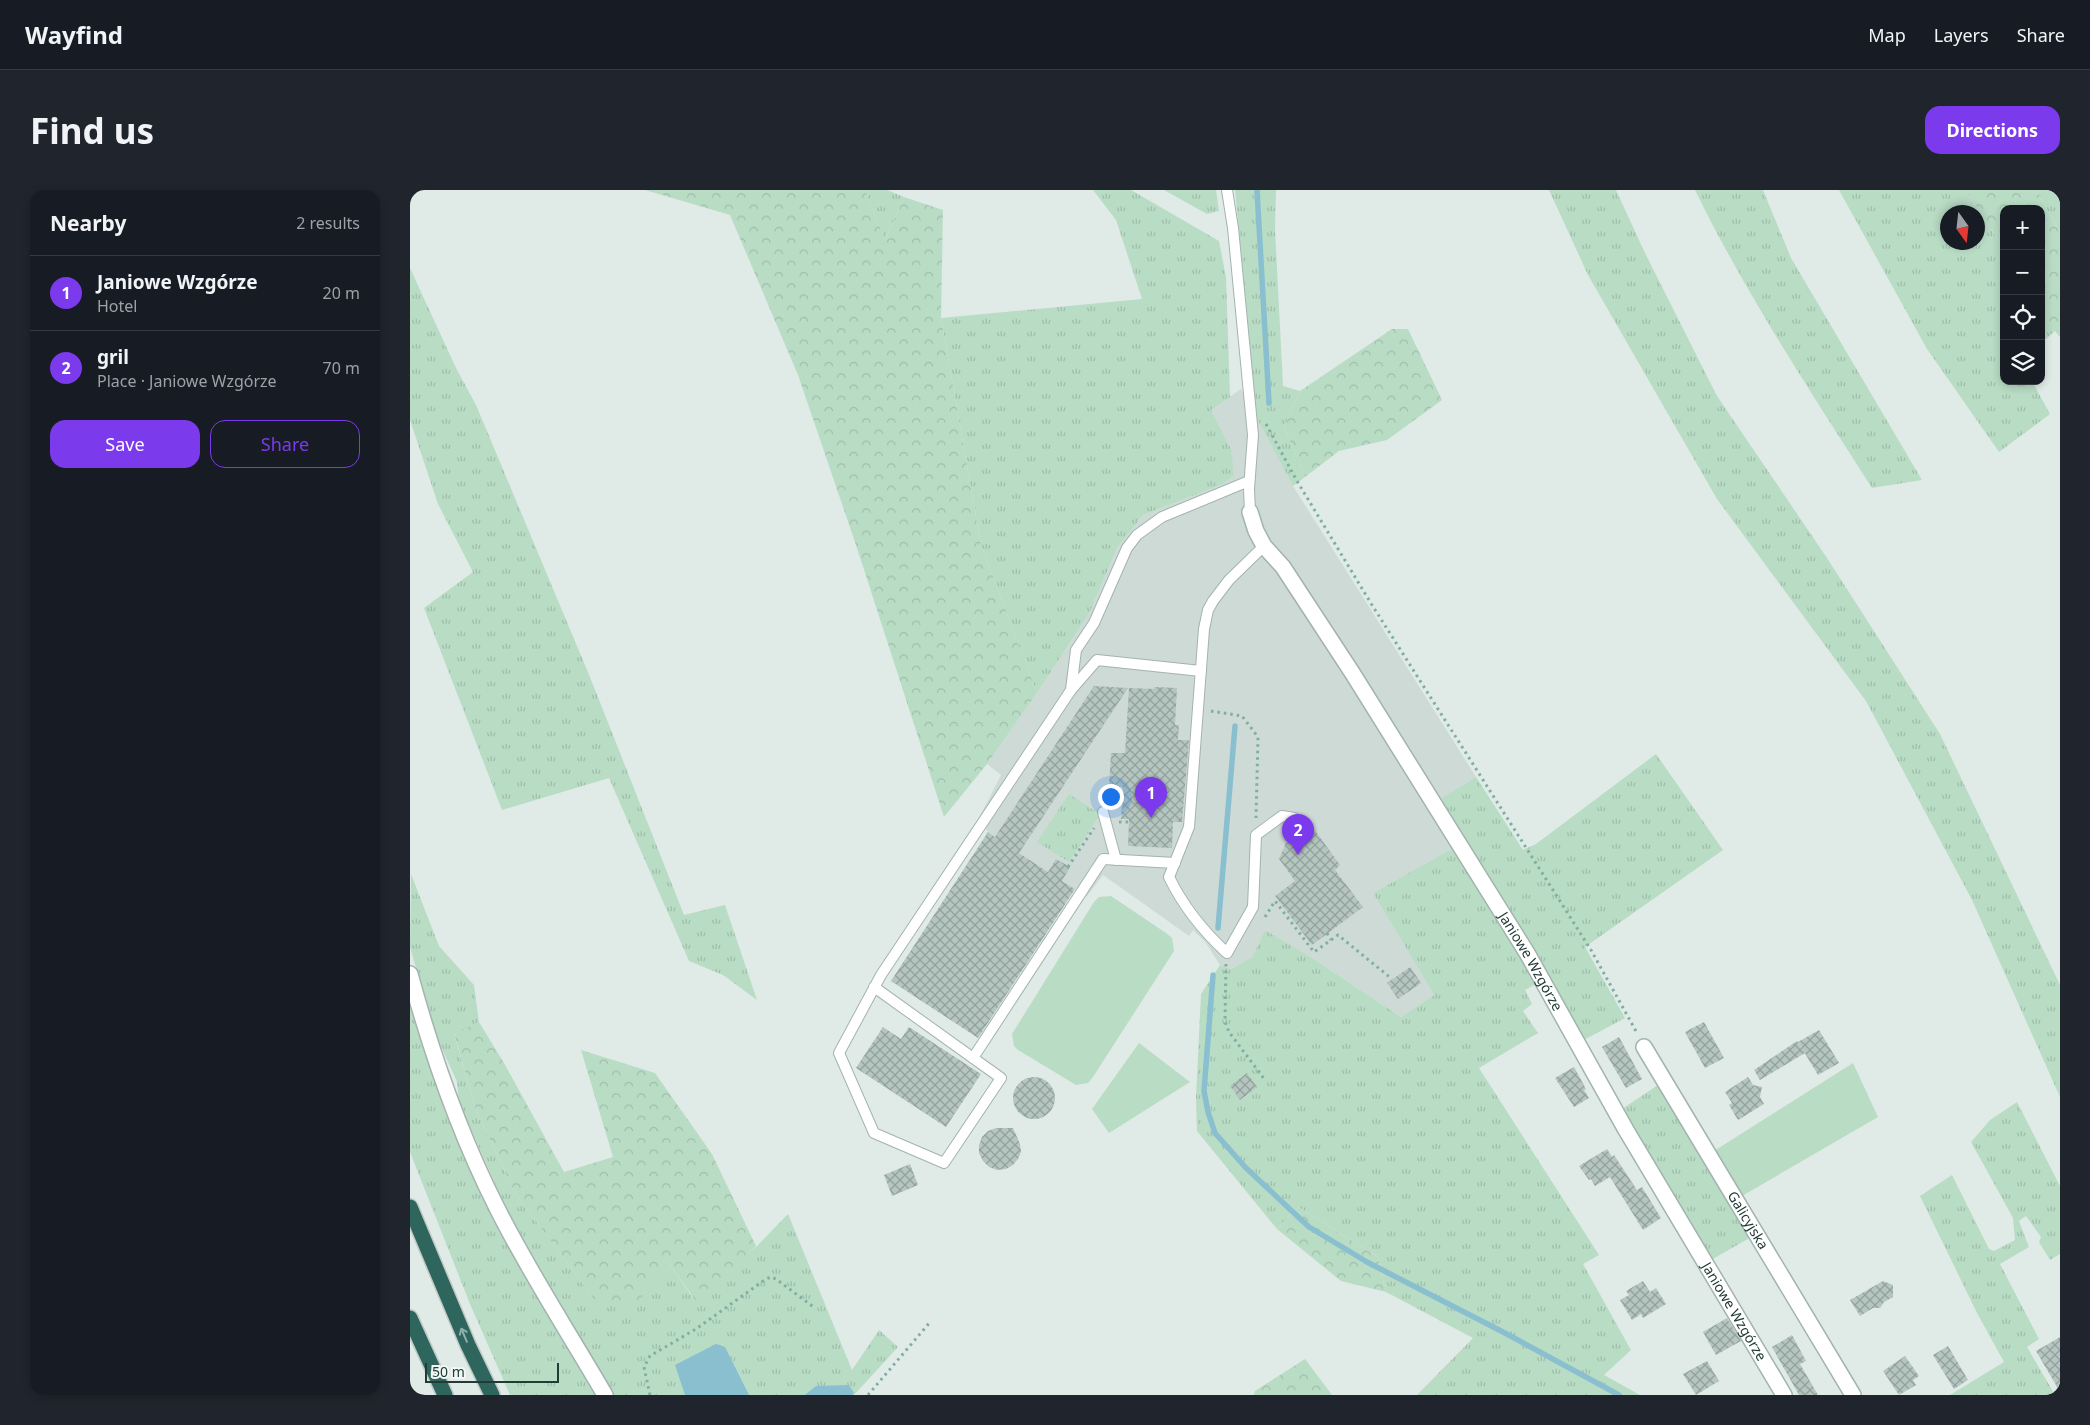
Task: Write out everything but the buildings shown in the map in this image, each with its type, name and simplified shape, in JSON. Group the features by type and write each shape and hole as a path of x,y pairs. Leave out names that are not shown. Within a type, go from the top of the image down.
{"highway":[{"path":"410,1207 468,1345 492,1395"},
{"path":"410,1318 445,1395"}],"street":[{"name":"Janiowe Wzgórze","path":"1250,512 1256,531 1264,546 1283,567 1353,674 1527,952 1626,1130 1784,1395"},
{"path":"410,974 423,1022 452,1110 497,1208 605,1395"},
{"name":"Galicyjska","path":"1644,1047 1853,1395"}],"lane":[{"path":"1227,190 1233,228 1250,407 1252,435 1249,481 1250,512"},
{"path":"1071,690 1076,650 1094,623 1127,548 1137,535 1162,517 1249,481"},
{"path":"1264,546 1229,580 1208,610 1204,629 1189,827 1169,877 1177,894 1206,934 1226,953 1253,907 1256,835 1282,816 1294,818"},
{"path":"874,988 1001,1078 944,1164 874,1133 839,1053 874,988 1071,690 1097,660 1201,671"},
{"path":"1103,812 1116,860"},
{"path":"973,1058 1103,859 1175,862"}],"path":[{"path":"1250,407 1267,424 1297,481 1372,605 1591,950 1644,1047"},
{"path":"1198,710 1242,716 1258,737 1256,835"},
{"path":"1261,923 1275,901 1314,952 1338,935 1392,979"},
{"path":"1327,933 1331,940"},
{"path":"1226,953 1224,1022 1229,1032 1265,1080"},
{"path":"650,1395 644,1367 650,1356 696,1329 766,1279 776,1279 814,1308"},
{"path":"868,1395 931,1321"}],"shaded area":[{"path":"1241,389 1293,486 1476,777 1430,806 1453,848 1373,893 1434,995 1401,1017 1311,957 1265,930 1252,957 1231,969 1220,965 1206,943 1193,930 1189,936 1103,875 1087,896 1062,881 1069,867 1056,859 1048,872 988,832 979,818 1001,775 987,764 1037,693 1090,612 1117,548 1143,515 1223,484 1231,449 1211,410"}],"green space":[{"path":"645,190 865,190 885,240 904,197 943,210 941,318 981,545 1037,693 987,764 944,817 857,548 798,375 730,215"},
{"path":"865,190 887,190 904,197 885,240"},
{"path":"1093,190 1131,190 1219,241 1226,277 1230,397 1211,410 1231,449 1234,475 1223,484 1143,515 1117,548 1090,612 1037,693 981,545 941,318 1142,299 1116,220"},
{"path":"1164,190 1216,190 1219,211 1207,214"},
{"path":"1235,190 1276,190 1275,229 1283,386 1300,391 1284,427 1305,477 1293,486 1257,419"},
{"path":"1549,190 1616,190 1645,253 1717,396 1827,558 1940,734 2060,985 2060,1097 1972,900 1866,701 1717,499 1588,275"},
{"path":"1695,190 1763,190 1791,258 1922,480 1872,488 1802,379 1735,267"},
{"path":"1839,190 1966,190 1976,205 1940,205 1940,250 1985,250 1985,220 2000,244 2000,385 2034,385 2050,414 1999,452 1927,349"},
{"path":"1966,190 2036,190 2045,205 2000,205 2000,244 1985,220 1985,205 1976,205"},
{"path":"2036,190 2060,190 2060,232 2045,205"},
{"path":"2045,206 2060,232 2060,328 2055,331 2045,315"},
{"path":"410,268 456,368 476,405 590,677 684,915 725,905 757,1000 723,975 689,961 609,778 502,810 424,608 473,572 438,504 410,420"},
{"path":"2045,314 2055,330 2060,328 2060,337 2055,331 2045,340"},
{"path":"1392,329 1408,329 1442,400 1387,440 1339,451 1305,477 1284,427 1300,391"},
{"path":"1656,754 1723,850 1585,947 1625,1018 1582,1041 1439,800 1476,777 1523,850 1536,844"},
{"path":"1069,794 1100,814 1069,862 1037,842"},
{"path":"1453,848 1502,919 1536,984 1525,990 1532,1004 1523,1011 1538,1033 1479,1068 1599,1255 1583,1264 1631,1350 1604,1375 1640,1395 1417,1395 1473,1338 1386,1292 1378,1257 1298,1207 1277,1229 1197,1131 1196,1098 1201,994 1220,965 1231,969 1252,957 1265,930 1311,957 1401,1017 1434,995 1373,893"},
{"path":"411,874 439,946 474,985 479,1022 454,1034 475,1107 515,1193 594,1299 668,1262 693,1298 756,1247 788,1214 852,1370 879,1330 898,1347 854,1395 614,1395 513,1224 459,1102 457,1082 434,1031 410,947"},
{"path":"1111,896 1172,938 1174,951 1093,1077 1088,1083 1076,1085 1018,1050 1014,1046 1012,1034 1094,902 1099,897"},
{"path":"410,997 445,1112 469,1163 597,1395 510,1395 470,1304 410,1152"},
{"path":"479,1022 504,1063 564,1172 613,1157 581,1050 655,1073 712,1154 756,1246 698,1304 668,1262 638,1302 594,1299 515,1193 475,1107 454,1033"},
{"path":"1139,1043 1190,1082 1109,1133 1092,1109"},
{"path":"1853,1063 1878,1117 1742,1196 1714,1151"},
{"path":"1661,1083 1753,1236 1711,1260 1622,1109"},
{"path":"2017,1102 2060,1186 2060,1254 2050,1260 2039,1242 2041,1237 2026,1216 2019,1221 2029,1247 2000,1264 2039,1339 2027,1347 2055,1395 1950,1395 2004,1362 1977,1313 1920,1196 1952,1175 1989,1249 1994,1251 2015,1240 2013,1218 1971,1142 1990,1120"},
{"path":"1298,1207 1378,1257 1386,1292 1341,1281 1277,1229"},
{"path":"1305,1359 1332,1395 1254,1395 1255,1391"}],"water":[{"path":"716,1344 725,1347 749,1395 685,1395 675,1365"},
{"path":"849,1385 854,1393 852,1395 805,1395 816,1386"}],"waterway":[{"path":"1257,190 1269,403"},
{"path":"1218,928 1235,726"},
{"path":"1213,975 1204,1091 1215,1133 1246,1168 1309,1227 1367,1262 1503,1332 1619,1395"}],"place":[{"name":"Janiowe Wzgórze","path":"1151,818"},
{"name":"gril","path":"1298,855"}]}
